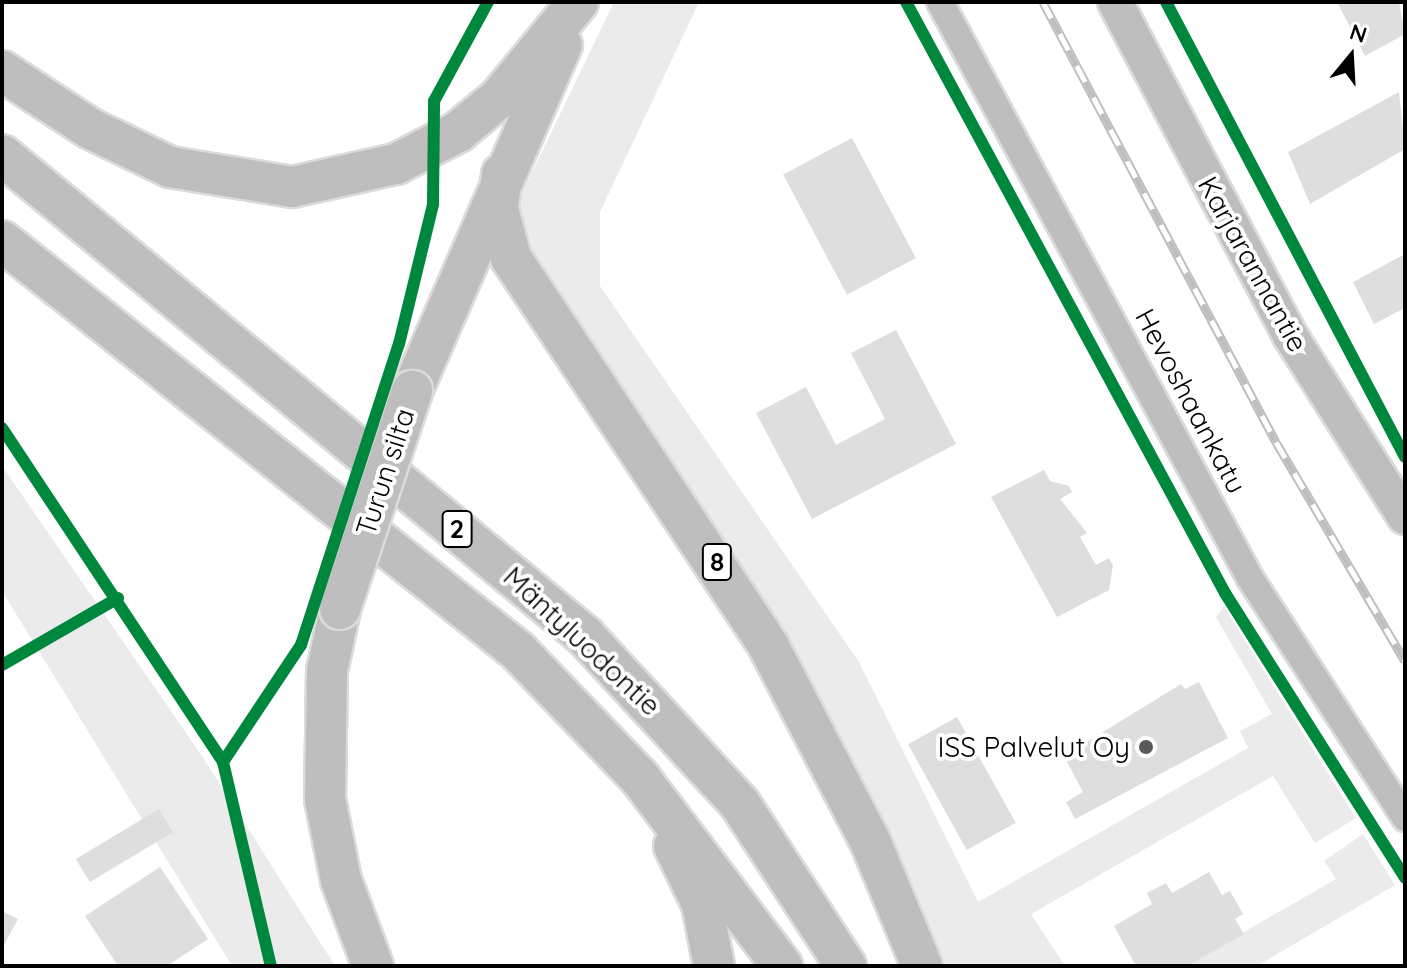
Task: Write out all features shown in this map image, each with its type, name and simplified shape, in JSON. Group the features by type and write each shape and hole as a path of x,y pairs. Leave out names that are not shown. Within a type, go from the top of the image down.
{"highway":[{"path":"2,71 91,129 170,167 292,187 396,164 458,132 499,98 580,2"},
{"name":"Turun silta","path":"373,966 341,880 325,799 325,700 340,609 412,391 502,174 580,2"},
{"name":"Mäntyluodontie","path":"2,155 585,636 740,804 846,966"},
{"name":"8","path":"502,174 498,209 511,258 769,647 864,829 922,966"},
{"name":"Mäntyluodontie","path":"2,241 518,651 640,778 782,966"},
{"path":"640,778 702,904 714,966"}],"main road":[{"name":"Karjarannantie","path":"1115,2 1291,337 1405,517"}],"street":[{"name":"Hevoshaankatu","path":"940,2 1250,578 1405,818"}],"shaded area":[{"path":"614,2 699,2 600,212 600,286 859,662 978,902 1248,748 1240,731 1272,714 1216,617 1224,607 1356,818 1315,843 1273,776 1031,914 1065,966 937,966 525,250 515,208"},
{"path":"2,466 204,759 335,966 232,966 2,591"},
{"path":"1363,834 1395,885 1257,966 1185,966 1336,879 1324,861"}],"building":[{"path":"1337,2 1399,2 1405,34 1365,56"},
{"path":"1399,92 1405,149 1310,204 1288,152"},
{"path":"852,138 916,258 847,295 783,175"},
{"path":"1405,254 1405,308 1374,324 1353,282"},
{"path":"896,330 956,444 812,519 756,413 806,387 836,445 885,419 851,353"},
{"path":"1044,470 1050,481 1069,486 1072,492 1060,499 1087,533 1080,537 1096,565 1109,558 1113,565 1109,590 1057,617 991,497"},
{"name":"ISS Palvelut Oy","path":"1199,682 1228,738 1075,819 1066,802 1083,792 1064,756 1181,684 1185,689"},
{"path":"957,717 1016,823 967,850 908,744"},
{"path":"159,809 173,832 90,882 76,859"},
{"path":"160,867 208,939 167,966 118,966 85,916"},
{"path":"1209,872 1222,895 1230,891 1243,914 1235,919 1244,934 1187,966 1136,966 1114,926 1152,904 1147,893 1166,883 1172,893"},
{"path":"2,911 18,919 2,949"}],"railway":[{"path":"1043,2 1276,442 1405,661"}],"cycle path":[{"path":"223,762 301,645 399,344 433,204 434,101 488,2"},
{"path":"906,2 1225,593 1405,878"},
{"path":"1166,2 1405,457"},
{"path":"2,428 223,762 271,966"},
{"path":"2,665 118,598"}],"place":[{"name":"ISS Palvelut Oy","path":"1146,747"}]}
